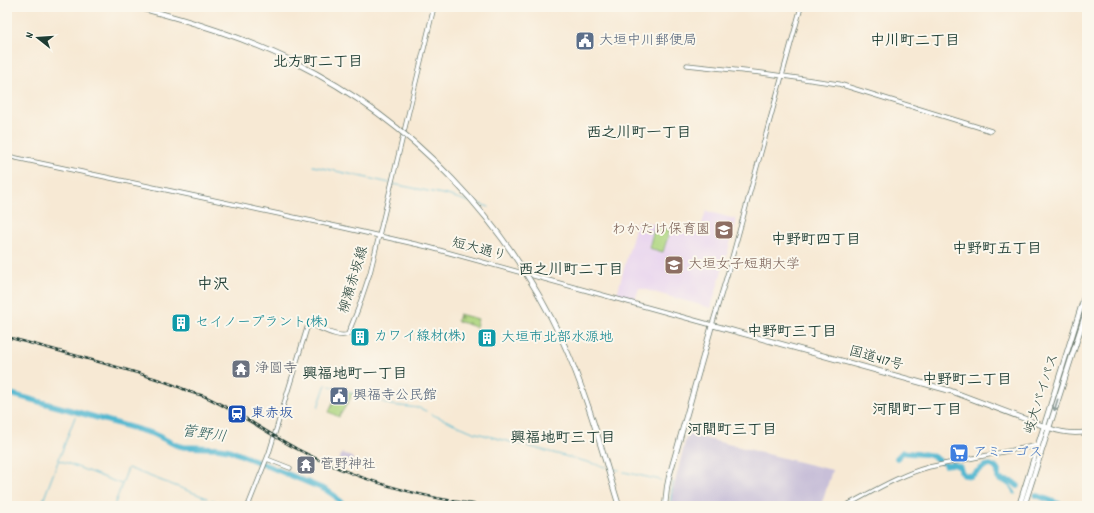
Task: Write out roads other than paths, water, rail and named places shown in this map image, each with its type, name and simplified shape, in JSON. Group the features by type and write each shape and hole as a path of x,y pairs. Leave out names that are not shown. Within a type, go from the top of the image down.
{"highway":[{"path":"137,7 228,34 263,48 310,70 355,97 380,115 416,144 449,175 481,210 517,259 535,287 550,315 580,385 619,506"},
{"name":"岐大バイパス","path":"1024,506 1049,428 1087,288"},
{"name":"岐大バイパス","path":"1019,506 1044,426 1087,309"},
{"path":"664,506 669,477 712,325"},
{"name":"国道417号","path":"712,325 951,391 1049,428"}],"main road":[{"path":"1049,428 1065,432 1087,432"}],"street":[{"name":"柳瀬赤坂線","path":"248,506 266,460 307,328 309,326 314,326 343,336 348,334 367,283 434,7"},
{"path":"712,325 800,7"},
{"path":"687,64 839,84 991,131"},
{"name":"短大通り","path":"7,156 379,235 428,247 712,325"},
{"path":"845,506 888,483 916,471 1038,445"},
{"path":"266,460 290,468"}],"waterway":[{"path":"313,166 390,183"},
{"path":"393,184 447,195 470,202"},
{"path":"477,203 489,207"},
{"path":"318,407 326,384 327,385"},
{"path":"330,386 369,399"},
{"name":"菅野川","path":"7,393 154,434 176,445 184,447 218,448 229,450 326,490 335,496 344,506"},
{"path":"380,401 391,405 419,408 426,411"},
{"path":"431,414 473,432 522,445"},
{"path":"41,506 75,417"},
{"path":"527,446 606,467"},
{"path":"897,458 903,452 932,456 941,462"},
{"path":"59,460 121,484"},
{"path":"945,465 953,464 960,467 964,475 971,476 985,466 990,465 995,467 998,471 998,478 1000,480 1013,482 1018,486"},
{"path":"114,506 128,468 207,498"},
{"path":"609,468 619,470"},
{"path":"624,472 661,480"},
{"path":"1003,481 1010,486 1015,493"},
{"path":"670,506 673,482"},
{"path":"1036,495 1065,506"},
{"path":"212,500 228,506"}],"railway":[{"path":"7,337 141,374 204,396 228,408 297,449 319,460 366,479 413,493 462,503 487,506"}],"place":[{"name":"大垣中川郵便局","path":"585,41"},
{"name":"わかたけ保育園","path":"724,230"},
{"name":"大垣女子短期大学","path":"674,265"},
{"name":"セイノープラント(株)","path":"181,323"},
{"name":"カワイ線材(株)","path":"360,337"},
{"name":"大垣市北部水源地","path":"487,338"},
{"name":"浄圓寺","path":"241,369"},
{"name":"興福寺公民館","path":"339,396"},
{"name":"東赤坂","path":"237,414"},
{"name":"アミーゴス","path":"959,453"},
{"name":"菅野神社","path":"306,465"}],"district":[{"name":"中川町二丁目","path":"915,42"},
{"name":"北方町二丁目","path":"318,63"},
{"name":"西之川町一丁目","path":"639,134"},
{"name":"中野町四丁目","path":"816,241"},
{"name":"中野町五丁目","path":"997,250"},
{"name":"西之川町二丁目","path":"571,271"},
{"name":"中沢","path":"213,285"},
{"name":"中野町三丁目","path":"792,333"},
{"name":"興福地町一丁目","path":"355,375"},
{"name":"中野町二丁目","path":"967,381"},
{"name":"河間町一丁目","path":"917,411"},
{"name":"河間町三丁目","path":"732,431"},
{"name":"興福地町三丁目","path":"563,439"}]}
